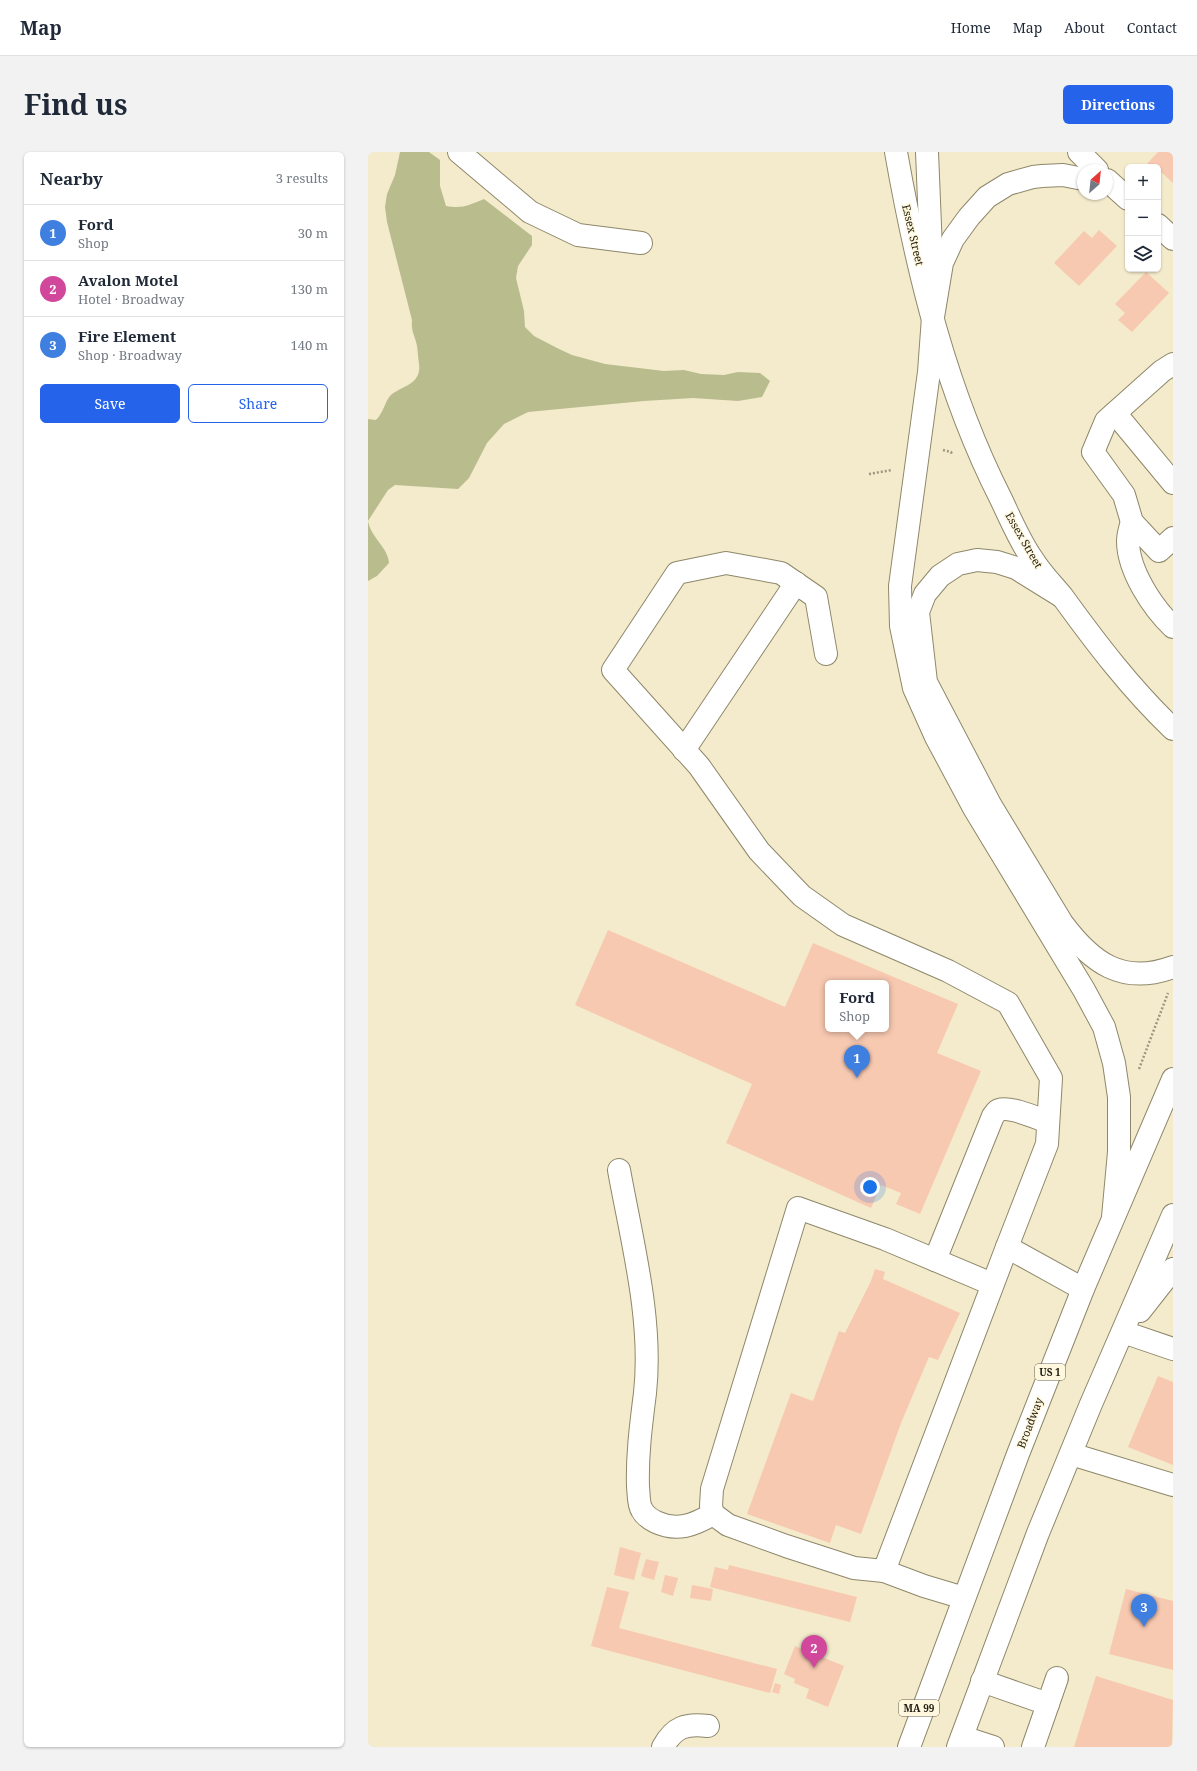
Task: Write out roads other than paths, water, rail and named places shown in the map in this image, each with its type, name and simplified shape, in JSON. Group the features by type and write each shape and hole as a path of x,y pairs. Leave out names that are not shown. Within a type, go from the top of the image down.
{"main road":[{"path":"459,152 530,212 578,235 641,243"},
{"name":"Essex Street","path":"896,152 908,217 933,317 961,410 985,468 1033,560 1117,669 1145,701 1173,729"},
{"name":"Essex Street","path":"927,152 933,317"},
{"path":"1079,152 1091,164"},
{"path":"1077,178 1063,175 1033,177 1008,184 987,197 952,239 942,263 933,317 929,372 900,586 901,626 914,688 936,737 974,808 1084,990 1104,1027 1114,1063 1119,1097 1119,1152 1113,1217"},
{"path":"1161,228 1173,240"},
{"path":"1173,364 1162,371 1106,421 1093,452 1124,495 1132,522 1159,551 1173,538"},
{"path":"1114,413 1173,483"},
{"path":"1132,522 1128,540 1132,567 1160,612 1173,627"},
{"path":"1062,596 1016,568 997,562 977,560 958,564 940,576 925,594 918,612 926,682 991,806 1062,923 1074,939 1081,947 1097,959 1121,971 1142,974 1158,972 1171,977"},
{"path":"826,654 816,597 781,573 726,563 677,573 613,670 699,766 759,851 802,896 843,925 948,971 1008,1003 1050,1078 1047,1144 992,1284 884,1571"},
{"path":"684,750 796,584"},
{"name":"Broadway","path":"901,1747 937,1669 1083,1289 1173,1079"},
{"path":"935,1260 993,1116 997,1111 1009,1110 1048,1122"},
{"path":"619,1170 638,1277 647,1358 637,1461 639,1504 647,1517 666,1526 688,1526 713,1514"},
{"path":"964,1598 924,1586 884,1571 854,1568 728,1525 713,1514 711,1506 712,1489 798,1208 885,1239 992,1284"},
{"path":"993,1747 960,1742 1038,1533 1173,1215"},
{"path":"1007,1247 1083,1289"},
{"path":"1123,1332 1173,1270"},
{"path":"1123,1332 1173,1349"},
{"path":"1071,1454 1173,1485"},
{"name":"US 1","path":"909,1747 937,1669"},
{"path":"1033,1747 1057,1678"},
{"path":"982,1681 1048,1704"},
{"path":"663,1747 669,1737 678,1729 691,1725 708,1726"}],"place":[{"name":"Ford","path":"857,1078"},
{"name":"Fire Element","path":"1144,1627"},
{"name":"Avalon Motel","path":"814,1668"}]}
